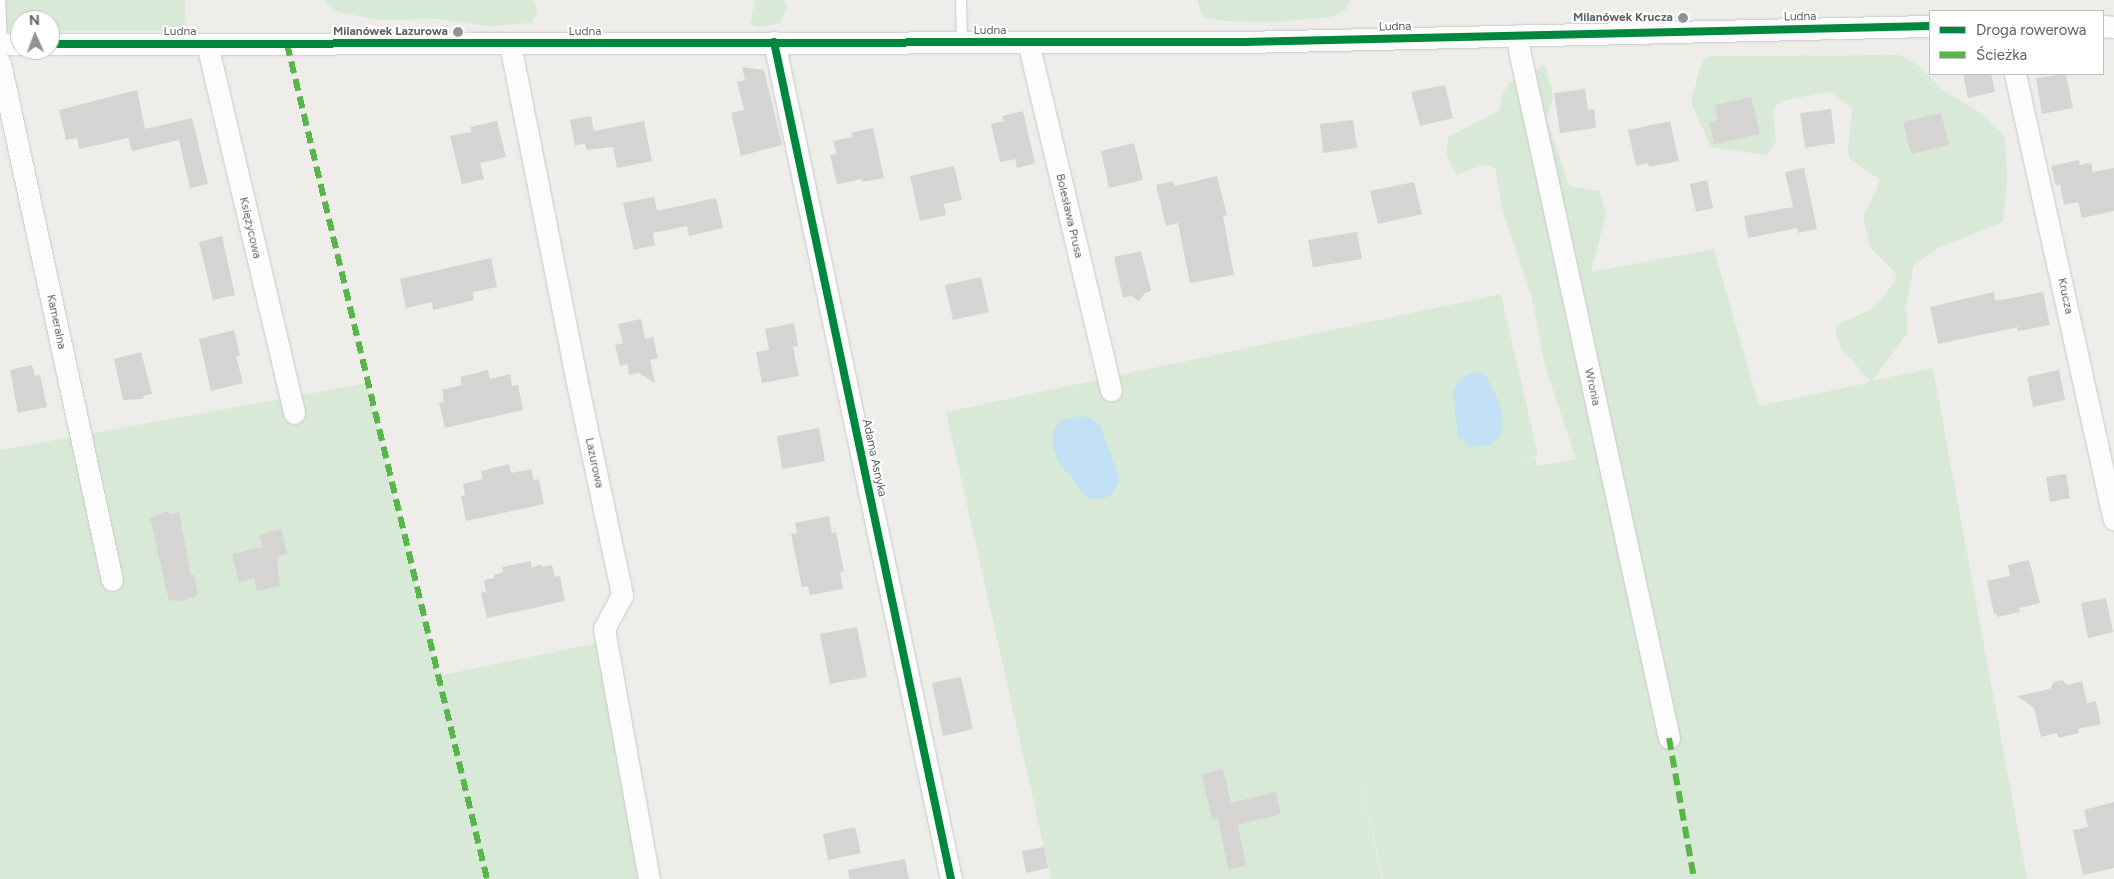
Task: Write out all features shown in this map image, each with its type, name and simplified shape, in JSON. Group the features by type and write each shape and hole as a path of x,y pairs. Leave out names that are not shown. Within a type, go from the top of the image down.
{"street":[{"name":"Ludna","path":"60,44 1244,42 1929,26"},
{"name":"Wronia","path":"1518,36 1519,50 1669,738"},
{"name":"Adama Asnyka","path":"774,42 951,879"},
{"name":"Bolesława Prusa","path":"1028,42 1111,390"},
{"name":"Księżycowa","path":"206,44 294,413"},
{"name":"Lazurowa","path":"510,44 576,378 622,595 604,629 649,879"},
{"name":"Kameralna","path":"5,48 112,580"},
{"name":"Krucza","path":"2015,75 2113,509"}],"lane":[{"path":"0,0 5,48"},
{"path":"962,0 962,42"}],"green space":[{"path":"6,0 185,0 186,31 60,31 60,10 10,10 10,31 6,31"},
{"path":"324,0 534,0 538,12 532,23 489,26 437,19 379,20 333,11"},
{"path":"755,0 785,0 787,7 780,23 759,27 750,24"},
{"path":"1197,0 1351,0 1345,10 1331,17 1277,22 1225,21 1202,17"},
{"path":"1900,55 1917,64 1943,90 1984,115 2005,137 2007,180 2003,222 1938,248 1914,265 1906,307 1908,332 1872,381 1933,368 2027,879 1383,879 1353,746 1382,879 1051,879 946,412 1501,294 1538,455 1512,463 1535,457 1537,466 1576,459 1545,366 1532,298 1503,212 1495,168 1484,164 1457,175 1446,156 1448,137 1500,110 1503,93 1509,83 1545,65 1553,96 1547,119 1569,186 1600,191 1606,214 1591,272 1714,249 1759,406 1871,382 1842,350 1836,334 1836,325 1874,308 1896,280 1895,272 1870,247 1863,216 1877,189 1879,179 1850,159 1848,151 1852,109 1837,96 1829,92 1781,101 1773,109 1776,142 1766,155 1711,147 1691,103 1704,59 1711,56"},
{"path":"367,383 438,676 606,641 649,879 0,879 0,450"}],"water":[{"path":"1477,371 1486,375 1500,404 1503,424 1500,437 1489,445 1470,447 1458,437 1453,393 1457,383 1466,375"},
{"path":"1081,416 1093,419 1100,425 1116,469 1119,481 1112,494 1103,499 1092,499 1084,495 1068,473 1060,466 1053,446 1054,430 1061,420"}],"building":[{"path":"742,67 764,70 782,145 741,156 731,113 744,110 737,82 745,80"},
{"path":"1963,75 1991,75 1995,92 1968,98"},
{"path":"2066,75 2073,108 2042,114 2036,78"},
{"path":"1445,85 1453,118 1420,126 1411,92"},
{"path":"1585,89 1588,110 1594,109 1596,128 1560,133 1554,93"},
{"path":"137,90 145,129 192,118 208,184 190,188 179,140 132,151 128,138 79,149 77,138 66,140 59,110"},
{"path":"1751,97 1760,134 1714,144 1709,122 1718,120 1715,105"},
{"path":"1831,109 1835,143 1805,148 1800,113"},
{"path":"1023,111 1035,163 1017,168 1015,159 1000,162 991,124 1004,121 1002,116"},
{"path":"1941,113 1949,145 1911,154 1903,122"},
{"path":"591,116 594,131 644,121 652,161 617,168 613,147 587,150 585,143 575,146 570,120"},
{"path":"1353,120 1357,148 1323,153 1320,124"},
{"path":"497,121 506,157 480,163 484,179 462,184 450,136 471,132 470,127"},
{"path":"1670,121 1679,161 1649,167 1648,163 1636,166 1628,130"},
{"path":"873,128 884,178 862,182 862,179 837,184 830,155 837,154 833,141 852,137 851,133"},
{"path":"1134,143 1143,180 1109,188 1101,151"},
{"path":"2079,160 2080,165 2091,163 2093,172 2114,168 2114,211 2082,218 2078,202 2064,205 2060,185 2056,186 2051,166"},
{"path":"954,166 962,200 944,204 946,215 920,221 910,176"},
{"path":"1804,168 1817,229 1798,233 1797,228 1748,238 1744,216 1793,207 1785,172"},
{"path":"1217,176 1227,215 1223,216 1234,275 1190,283 1178,223 1166,226 1156,185 1173,181 1175,186"},
{"path":"1707,180 1713,208 1696,212 1690,184"},
{"path":"1414,182 1422,214 1378,224 1370,191"},
{"path":"654,197 657,211 716,198 723,228 689,236 687,226 653,233 655,245 634,250 623,203"},
{"path":"1357,232 1362,259 1313,267 1308,240"},
{"path":"222,236 235,295 213,300 199,242"},
{"path":"1141,251 1151,291 1145,293 1139,301 1131,296 1123,298 1114,257"},
{"path":"491,258 497,287 473,292 474,300 433,310 432,302 406,308 400,279"},
{"path":"981,277 989,312 953,320 945,285"},
{"path":"1994,292 1995,301 2043,292 2050,325 2018,331 2018,327 1938,344 1930,307"},
{"path":"641,319 645,339 653,337 658,358 650,360 655,383 639,373 629,375 627,364 620,366 615,345 623,343 618,324"},
{"path":"794,323 798,346 793,347 799,376 762,383 756,352 769,350 765,329"},
{"path":"234,330 240,356 236,356 243,383 211,391 199,339"},
{"path":"141,352 152,394 144,396 142,399 123,400 114,359"},
{"path":"32,365 35,376 40,375 47,407 18,413 10,370"},
{"path":"488,370 490,379 510,374 512,386 518,385 523,410 445,428 439,403 444,402 442,390 462,385 460,377"},
{"path":"2059,370 2065,400 2033,407 2027,377"},
{"path":"819,428 825,461 782,469 777,436"},
{"path":"509,464 511,473 531,469 534,480 539,479 544,504 466,521 461,496 465,495 463,484 483,479 481,471"},
{"path":"2066,474 2070,498 2050,502 2046,477"},
{"path":"167,511 171,514 179,512 191,575 194,575 198,595 179,602 176,600 169,601 150,518"},
{"path":"829,516 832,533 836,532 844,571 840,572 843,589 810,595 808,586 802,587 791,534 797,533 795,523"},
{"path":"281,529 287,554 277,557 280,586 257,591 254,578 239,582 232,554 262,547 259,535"},
{"path":"2029,560 2040,603 2019,608 2020,612 1997,617 1996,613 1994,614 1987,581 2010,576 2008,565"},
{"path":"530,561 532,568 541,564 542,567 552,565 555,577 560,576 565,601 487,618 481,593 486,592 484,580 494,578 494,575 503,572 502,567"},
{"path":"2106,598 2113,632 2088,638 2081,603"},
{"path":"857,627 867,677 830,684 820,634"},
{"path":"961,677 973,729 943,736 932,683"},
{"path":"2062,680 2068,685 2082,681 2087,703 2096,701 2101,724 2078,729 2079,733 2059,738 2057,733 2041,737 2034,708 2017,696 2050,689 2054,682"},
{"path":"1223,769 1231,803 1276,792 1281,814 1238,825 1246,866 1228,869 1218,819 1212,820 1202,774"},
{"path":"2114,802 2114,868 2083,875 2073,830 2088,827 2084,810"},
{"path":"855,827 861,853 828,860 823,834"},
{"path":"1044,847 1048,868 1026,873 1022,851"},
{"path":"905,859 909,879 849,879 848,870"}],"marked path":[{"path":"287,44 487,879"},
{"path":"1669,738 1694,879"}],"cycle path":[{"path":"60,44 1244,42 1929,26"},
{"path":"774,42 951,879"}],"place":[{"name":"Milanówek Krucza","path":"1683,18"},
{"name":"Milanówek Lazurowa","path":"458,32"}]}
